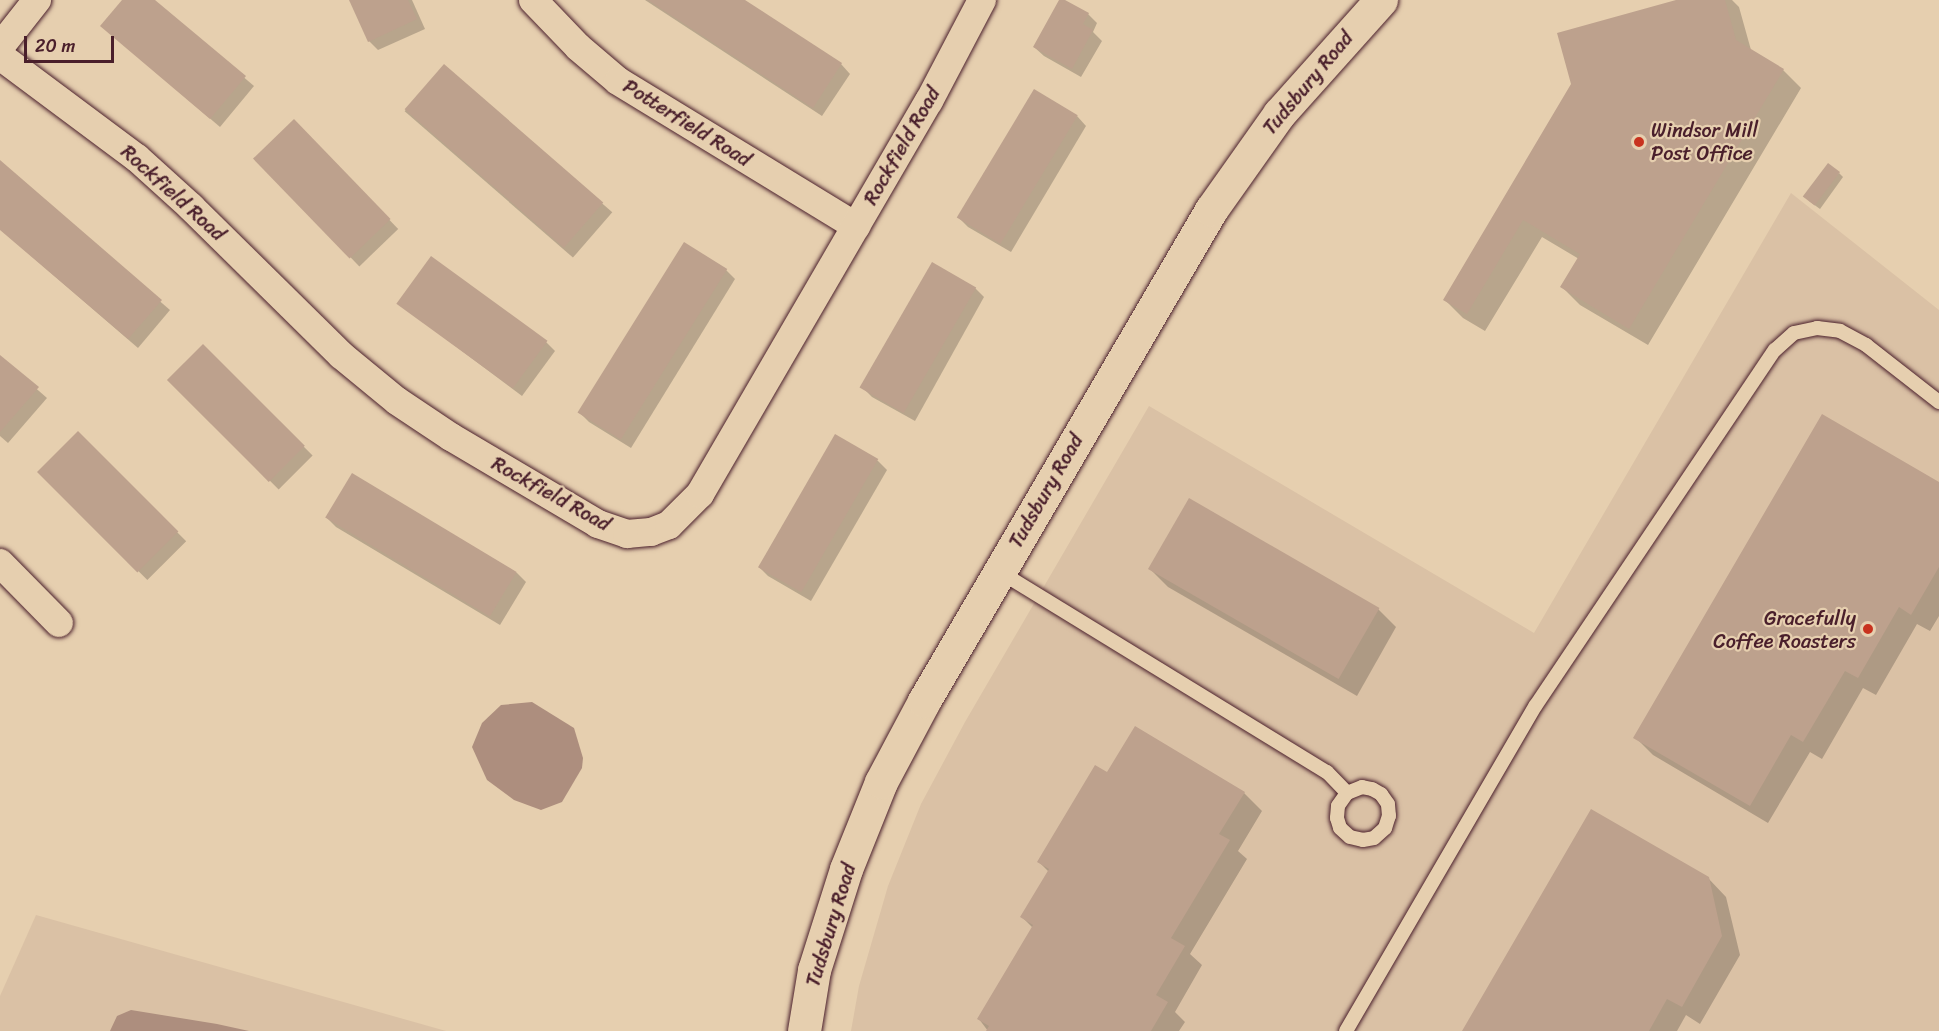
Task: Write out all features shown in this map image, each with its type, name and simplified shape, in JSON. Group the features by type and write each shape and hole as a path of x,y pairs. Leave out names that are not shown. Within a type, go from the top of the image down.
{"street":[{"path":"0,47 37,0"},
{"name":"Potterfield Road","path":"532,0 578,46 618,81 856,226"},
{"name":"Rockfield Road","path":"0,56 136,158 191,207 341,355 397,401 451,437 598,524 627,534 651,532 669,525 700,494 929,100 982,0"},
{"name":"Tudsbury Road","path":"804,1031 814,970 846,869 881,782 999,572 1211,210 1279,114 1381,0"},
{"path":"0,563 59,623"}],"lane":[{"path":"1346,1031 1536,705 1775,350 1794,333 1818,328 1840,331 1866,345 1939,402"},
{"path":"999,572 1327,772 1347,793"}],"shaded area":[{"path":"1791,193 1939,310 1939,1031 851,1031 859,986 888,886 921,804 965,722 1149,406 1534,633"},
{"path":"532,702 574,728 583,758 582,768 562,802 541,810 514,800 487,780 472,747 482,723 501,705"},
{"path":"36,915 446,1031 0,1031 0,996"},
{"path":"131,1010 249,1031 110,1031 117,1016"}],"building":[{"path":"122,0 155,0 246,76 210,119 100,26"},
{"path":"349,0 408,0 417,19 368,42"},
{"path":"648,0 745,0 842,63 813,108"},
{"path":"1059,0 1065,0 1089,13 1083,24 1093,30 1072,69 1033,47"},
{"name":"Windsor Mill Post Office","path":"1676,0 1725,0 1736,40 1784,69 1629,329 1560,287 1580,254 1523,220 1467,314 1443,300 1571,84 1557,33"},
{"path":"444,64 603,202 564,248 405,109"},
{"path":"1034,89 1078,115 1000,244 957,218"},
{"path":"294,119 391,219 350,259 253,159"},
{"path":"0,160 162,300 128,339 0,230"},
{"path":"1828,163 1840,172 1815,206 1803,197"},
{"path":"684,242 727,269 621,439 577,412"},
{"path":"431,256 547,341 513,388 396,304"},
{"path":"932,262 976,288 904,413 860,388"},
{"path":"203,344 305,446 269,482 167,380"},
{"path":"0,355 39,387 0,432"},
{"path":"1822,414 1939,482 1939,567 1911,615 1899,607 1858,678 1845,671 1803,742 1791,735 1750,806 1633,738"},
{"path":"78,431 178,531 137,572 37,472"},
{"path":"835,434 878,459 801,592 758,567"},
{"path":"352,473 517,572 490,616 325,518"},
{"path":"1189,498 1380,608 1339,679 1148,569"},
{"path":"1135,726 1245,792 1219,834 1230,840 1171,938 1185,946 1156,995 1168,1002 1151,1031 986,1031 989,1026 977,1019 1033,925 1020,917 1049,869 1037,862 1095,765 1107,772"},
{"path":"1591,809 1709,877 1722,936 1682,1007 1667,999 1649,1031 1462,1031"}],"place":[{"name":"Windsor Mill Post Office","path":"1639,142"},
{"name":"Gracefully Coffee Roasters","path":"1868,629"}]}
